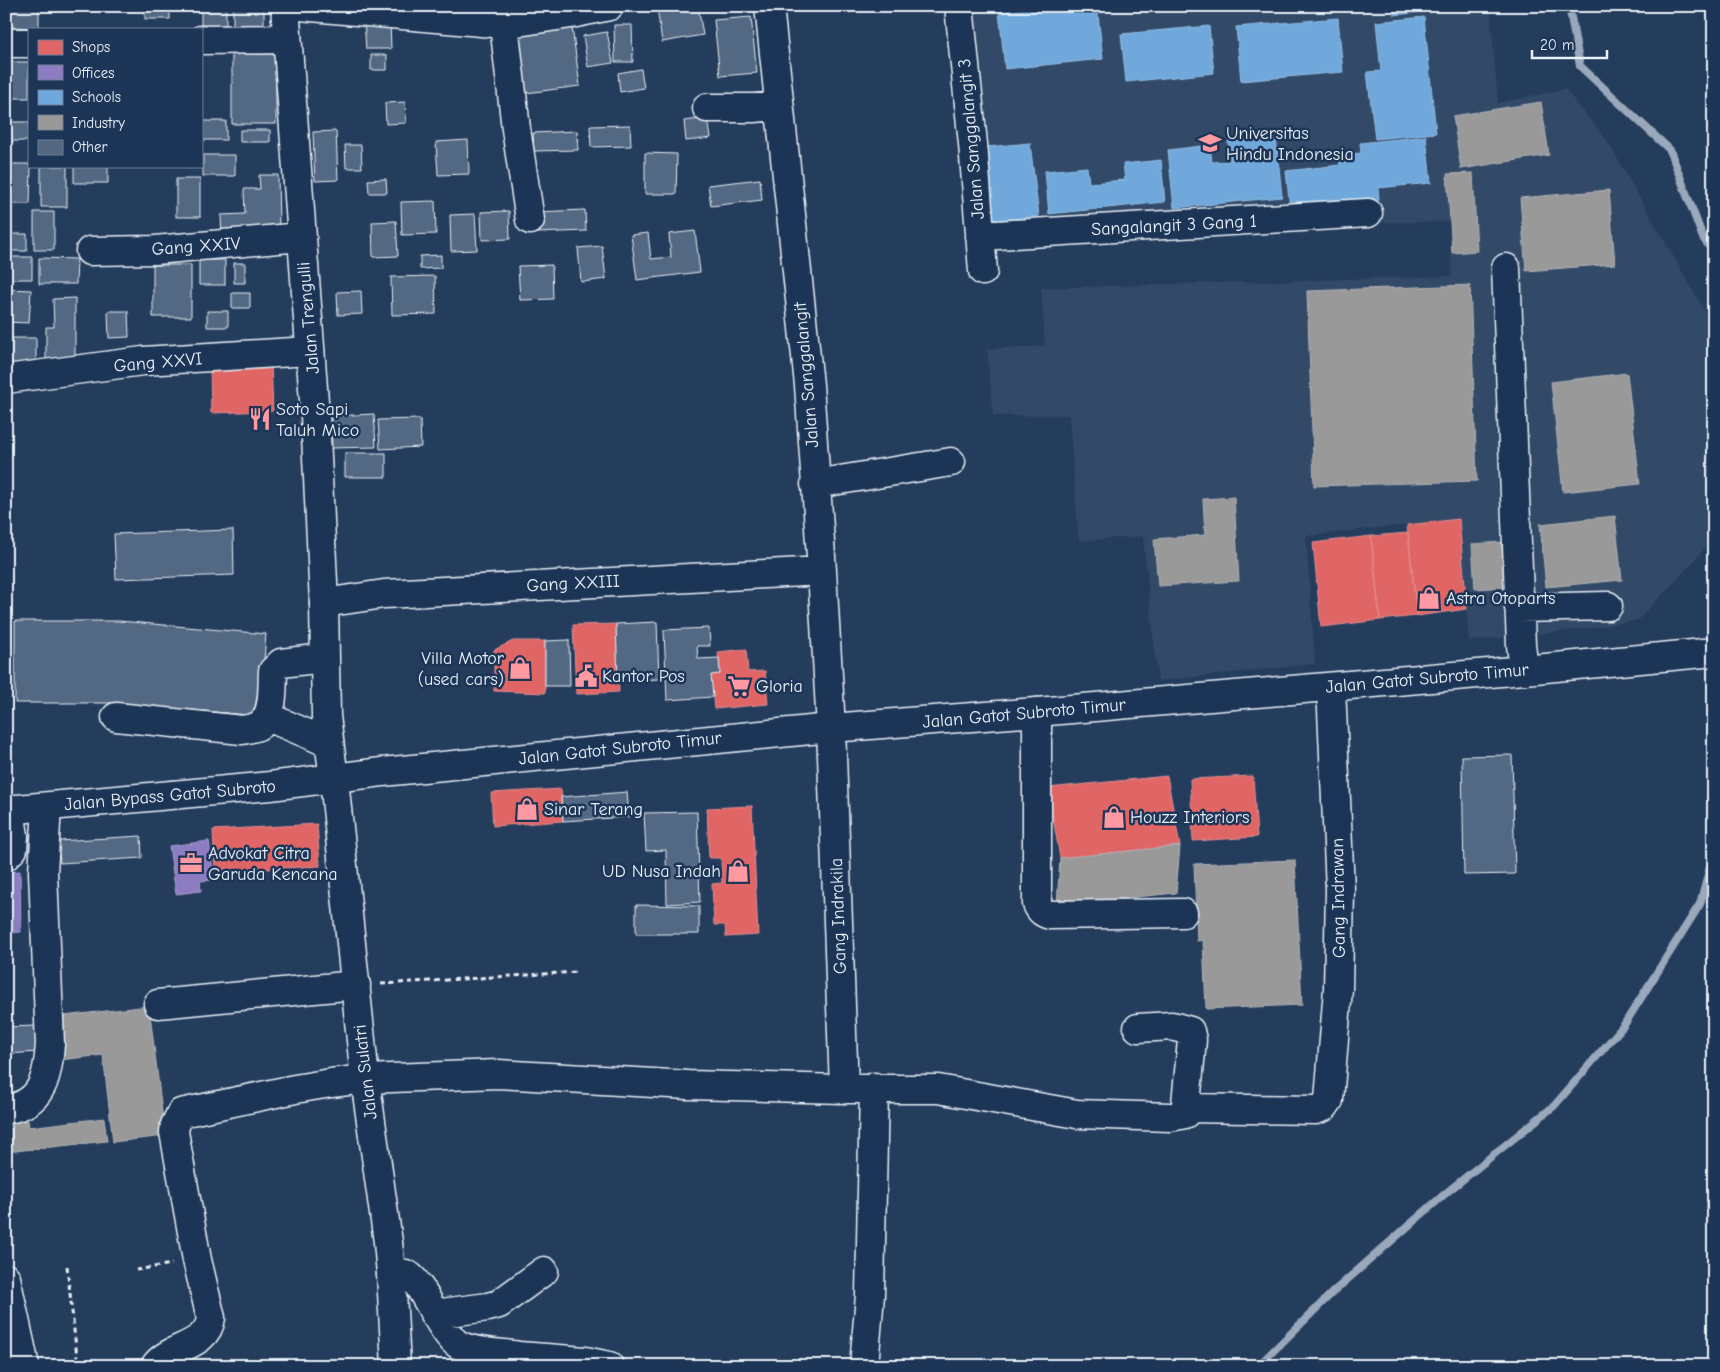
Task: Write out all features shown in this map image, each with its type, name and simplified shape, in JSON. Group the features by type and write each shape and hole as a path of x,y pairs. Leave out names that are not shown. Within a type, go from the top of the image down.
{"main road":[{"name":"Jalan Trengulli","path":"284,6 300,193 301,237 315,415 324,603 326,716 334,779"},
{"path":"300,6 504,24 572,14 609,6"},
{"name":"Jalan Sanggalangit","path":"769,6 809,385 831,736"},
{"name":"Jalan Sanggalangit 3","path":"959,6 983,271"},
{"path":"504,24 516,129 530,220"},
{"path":"202,40 287,39"},
{"path":"6,44 28,43"},
{"path":"707,108 780,106"},
{"name":"Sangalangit 3 Gang 1","path":"980,236 1368,213"},
{"name":"Gang XXIV","path":"90,251 155,250 301,237"},
{"path":"1506,268 1519,608 1524,670"},
{"name":"Gang XXVI","path":"6,379 143,361 310,352"},
{"path":"815,484 951,462"},
{"name":"Gang XXIII","path":"324,603 384,594 822,571"},
{"path":"1519,608 1608,606"},
{"name":"Jalan Gatot Subroto Timur","path":"334,779 382,772 831,736 1037,712 1714,652"},
{"path":"116,717 242,730 258,726 268,716 273,671 281,663 324,658"},
{"name":"Gang Indrawan","path":"1186,1108 1316,1110 1324,1107 1329,1100 1338,989 1340,890 1330,687"},
{"path":"1037,712 1037,904 1039,909 1044,914 1050,915 1183,913"},
{"path":"268,716 329,743"},
{"name":"Gang Indrakila","path":"831,736 844,1088"},
{"name":"Jalan Bypass Gatot Subroto","path":"8,810 334,779"},
{"name":"Jalan Sulatri","path":"334,779 365,1080 391,1274 396,1366"},
{"path":"6,1109 19,1108 32,1099 43,1086 48,1065 50,1044 43,872 47,807"},
{"path":"6,856 13,848 14,836 8,810"},
{"path":"158,1004 356,985"},
{"path":"155,1366 163,1357 200,1339 210,1327 211,1318 197,1260 174,1132 175,1124 182,1113 295,1089 365,1080 498,1074 688,1085 938,1088 1077,1114 1170,1117 1185,1114 1192,1040 1190,1031 1172,1026 1138,1028"},
{"path":"864,1366 870,1295 874,1087"},
{"path":"434,1314 499,1304 544,1271"},
{"path":"391,1274 407,1274 413,1279 434,1314 459,1345 518,1361 585,1361 609,1366"},
{"path":"6,1278 25,1366"}],"path":[{"path":"356,985 576,972"},
{"path":"136,1270 197,1260"},
{"path":"67,1266 78,1366"}],"shaded area":[{"path":"965,6 1490,6 1498,103 1565,89 1606,139 1714,327 1714,537 1638,620 1592,628 1469,641 1459,519 1306,536 1315,664 1158,681 1143,536 1079,541 1069,415 993,416 987,349 1045,346 1041,288 1452,276 1450,222 984,226"}],"building: Shops":[{"path":"271,363 273,411 211,413 210,365"},
{"path":"1459,519 1467,609 1417,616 1407,525"},
{"path":"1408,533 1417,616 1380,620 1371,536"},
{"path":"1371,536 1380,620 1321,627 1313,543"},
{"path":"616,624 619,692 576,694 573,625"},
{"name":"Villa Motor (used cars)","path":"513,641 545,641 545,693 494,691 494,650"},
{"name":"Gloria","path":"746,649 748,672 765,671 768,704 714,709 711,675 720,674 718,652"},
{"name":"Houzz Interiors","path":"1167,776 1180,846 1060,858 1048,788"},
{"path":"1253,776 1257,837 1193,841 1190,779"},
{"name":"Sinar Terang","path":"561,789 563,821 493,826 491,793"},
{"name":"UD Nusa Indah","path":"752,806 758,935 726,937 725,925 714,925 712,884 722,883 721,858 709,858 707,808"},
{"path":"317,824 320,866 215,872 213,830"}],"building: Offices":[{"name":"Advokat Citra Garuda Kencana","path":"209,841 214,880 200,881 201,891 176,894 169,846"},
{"path":"20,871 21,932 6,933 6,872"}],"building: Schools":[{"path":"1057,6 1097,6 1103,59 1005,69 999,12"},
{"path":"1393,6 1452,6 1452,9 1394,15"},
{"path":"1424,17 1436,133 1375,139 1367,72 1381,71 1376,22"},
{"path":"1338,18 1343,72 1241,81 1236,27"},
{"path":"1209,26 1214,73 1126,82 1121,34"},
{"path":"1276,136 1282,197 1174,208 1168,150 1210,145 1212,162 1230,161 1228,141"},
{"path":"1426,136 1431,183 1378,188 1379,200 1290,209 1286,171 1340,165 1339,155 1361,153 1360,143"},
{"path":"1030,143 1039,216 994,221 986,147"},
{"path":"1161,160 1165,202 1049,214 1045,171 1087,167 1089,183 1125,180 1123,164"}],"building: Industry":[{"path":"1541,102 1549,155 1461,169 1453,116"},
{"path":"1473,173 1477,251 1452,253 1447,174"},
{"path":"1609,190 1615,264 1526,271 1520,198"},
{"path":"1470,285 1477,481 1314,486 1307,291"},
{"path":"1627,373 1640,484 1563,492 1551,382"},
{"path":"1234,497 1239,581 1158,586 1154,539 1205,535 1203,499"},
{"path":"1615,516 1622,580 1546,587 1540,524"},
{"path":"1503,542 1506,587 1475,589 1472,544"},
{"path":"1180,846 1176,893 1057,905 1060,858"},
{"path":"1295,860 1302,1005 1206,1009 1203,940 1197,941 1194,864"},
{"path":"149,1006 165,1136 113,1142 103,1055 60,1060 55,1017"},
{"path":"104,1118 107,1141 6,1152 6,1123 28,1120 29,1127"}],"building: Other":[{"path":"10,6 39,6 39,28 10,27"},
{"path":"145,6 170,6 170,19 145,19"},
{"path":"201,6 226,6 226,30 201,28"},
{"path":"233,6 264,6 264,35 233,35"},
{"path":"667,6 698,6 703,35 662,42 657,8"},
{"path":"751,17 757,73 720,76 714,20"},
{"path":"390,20 391,49 366,49 364,21"},
{"path":"614,25 632,25 633,62 615,62"},
{"path":"572,27 580,86 526,93 518,34"},
{"path":"607,32 613,63 588,67 583,36"},
{"path":"232,54 276,54 276,124 232,124"},
{"path":"371,55 387,55 387,70 371,70"},
{"path":"9,62 28,62 28,98 9,98"},
{"path":"641,69 644,88 620,92 618,73"},
{"path":"405,102 406,123 386,124 385,103"},
{"path":"708,118 711,138 686,141 684,121"},
{"path":"202,121 226,121 226,140 202,140"},
{"path":"11,122 28,122 28,141 12,141"},
{"path":"630,125 631,146 591,147 590,126"},
{"path":"240,130 270,130 270,142 240,142"},
{"path":"336,131 338,180 315,181 313,132"},
{"path":"577,131 578,150 534,151 533,133"},
{"path":"468,140 469,174 438,175 436,142"},
{"path":"345,145 361,145 362,168 346,168"},
{"path":"645,153 677,154 676,194 645,194"},
{"path":"203,155 235,155 235,176 203,176"},
{"path":"6,164 28,164 28,168 31,168 30,204 6,204"},
{"path":"41,168 67,168 67,207 41,207"},
{"path":"74,168 108,168 108,183 74,183"},
{"path":"259,175 278,175 279,229 222,240 221,215 245,214 244,189 260,189"},
{"path":"176,179 200,179 200,217 176,217"},
{"path":"386,179 387,193 369,193 368,180"},
{"path":"760,179 762,200 711,206 708,185"},
{"path":"435,201 436,234 402,235 401,202"},
{"path":"585,210 586,231 537,233 536,212"},
{"path":"509,211 510,239 482,240 481,212"},
{"path":"34,212 54,212 54,250 34,250"},
{"path":"475,214 477,250 451,251 450,215"},
{"path":"396,221 398,256 373,257 372,222"},
{"path":"695,231 700,272 637,280 631,235 648,233 651,259 671,257 669,234"},
{"path":"7,234 27,234 27,251 7,251"},
{"path":"602,246 606,279 581,282 578,248"},
{"path":"441,255 441,268 420,269 420,256"},
{"path":"6,257 32,257 32,279 6,279"},
{"path":"39,258 77,259 76,284 39,284"},
{"path":"199,260 225,260 225,285 199,285"},
{"path":"234,263 245,263 245,283 234,283"},
{"path":"153,265 191,265 191,317 153,317"},
{"path":"552,265 553,299 520,300 518,266"},
{"path":"435,276 436,314 392,315 391,277"},
{"path":"6,289 31,290 29,323 6,322"},
{"path":"361,291 362,314 338,315 337,292"},
{"path":"232,293 250,293 250,308 232,308"},
{"path":"75,298 75,362 46,362 46,327 54,327 53,299"},
{"path":"108,311 128,311 129,337 109,338"},
{"path":"207,311 228,311 228,327 207,327"},
{"path":"6,338 36,338 36,368 6,368"},
{"path":"374,414 376,447 332,448 331,416"},
{"path":"420,419 421,447 380,449 378,420"},
{"path":"345,453 386,453 386,477 345,477"},
{"path":"233,530 234,575 116,579 114,534"},
{"path":"15,621 119,621 266,634 260,716 114,703 15,703"},
{"path":"657,622 659,679 618,681 616,624"},
{"path":"709,628 710,646 697,646 698,659 719,658 720,674 711,675 713,697 667,700 664,630"},
{"path":"569,640 570,686 545,686 545,641"},
{"path":"1512,755 1515,874 1464,875 1462,756"},
{"path":"627,792 629,817 563,821 561,797"},
{"path":"697,812 700,902 667,904 666,850 646,851 644,813"},
{"path":"141,836 142,858 60,863 58,841"},
{"path":"636,905 699,906 699,934 636,934"},
{"path":"37,1026 39,1052 6,1054 6,1027"}],"waterway":[{"path":"1569,6 1580,66 1670,150 1703,238 1714,253"},
{"path":"1258,1366 1333,1292 1446,1193 1554,1106 1624,1025 1700,904 1714,853"}],"place":[{"name":"Universitas Hindu Indonesia","path":"1210,143"},
{"name":"Soto Sapi Taluh Mico","path":"260,419"},
{"name":"Astra Otoparts","path":"1429,598"},
{"name":"Villa Motor (used cars)","path":"520,668"},
{"name":"Kantor Pos","path":"586,676"},
{"name":"Gloria","path":"739,686"},
{"name":"Sinar Terang","path":"527,809"},
{"name":"Houzz Interiors","path":"1114,817"},
{"name":"Advokat Citra Garuda Kencana","path":"191,863"},
{"name":"UD Nusa Indah","path":"738,871"}]}
